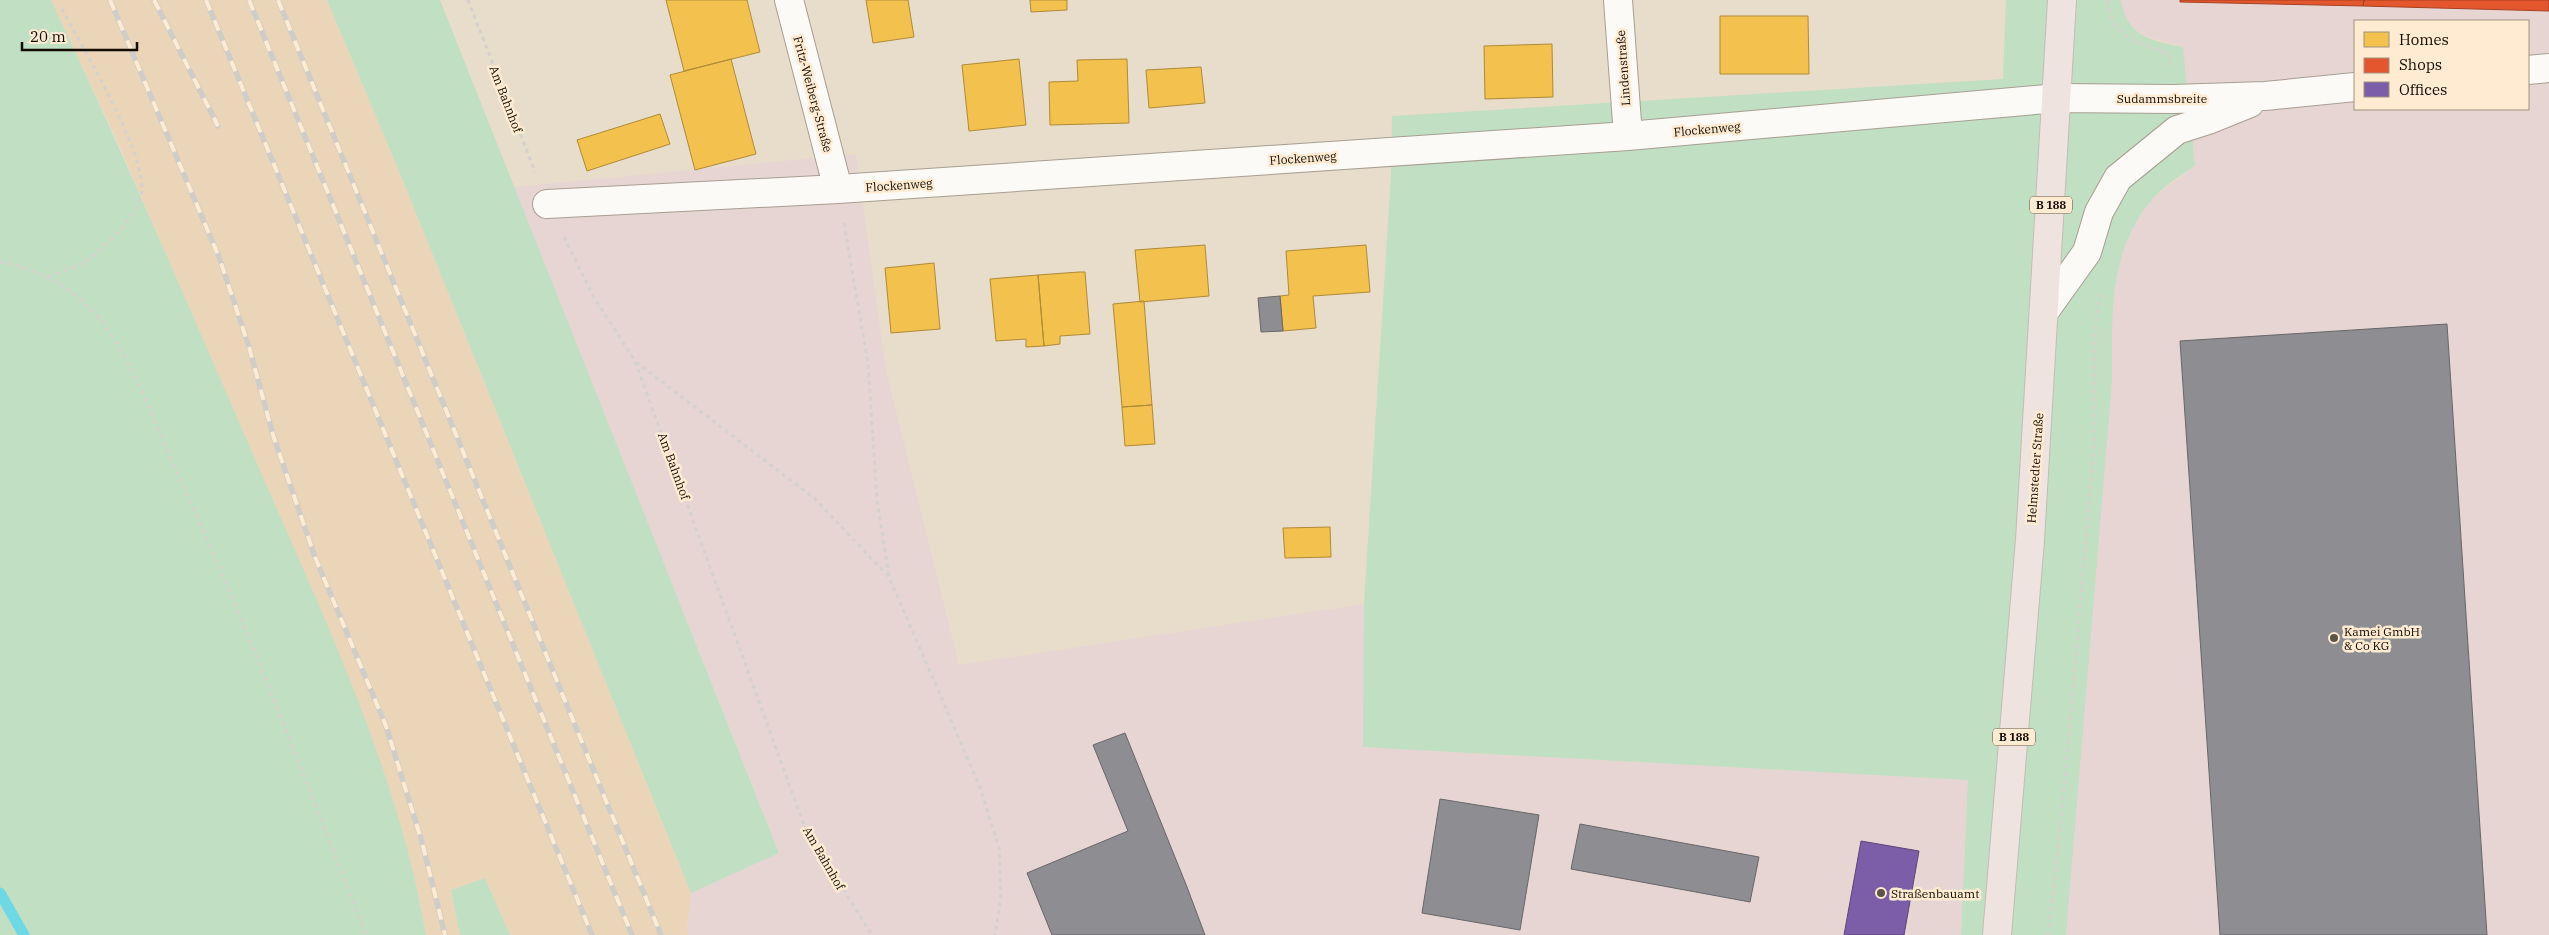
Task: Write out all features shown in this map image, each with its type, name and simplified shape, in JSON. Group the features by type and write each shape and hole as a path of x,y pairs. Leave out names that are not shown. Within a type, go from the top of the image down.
{"main road":[{"name":"Helmstedter Straße","path":"1997,935 2030,540 2058,98 2062,0"}],"street":[{"name":"Fritz-Weiberg-Straße","path":"789,0 838,189"},
{"name":"Lindenstraße","path":"1618,0 1628,136"},
{"path":"2529,70 2549,68"},
{"name":"Sudammsbreite","path":"2058,98 2173,99 2265,96 2354,87"},
{"name":"Sudammsbreite","path":"2044,312 2086,252 2099,212 2118,178 2177,130 2208,120 2265,96"},
{"name":"Flockenweg","path":"548,204 838,189 1628,136 2058,98"}],"path":[{"name":"Am Bahnhof","path":"468,0 548,204 593,296 635,361 805,828 872,935"},
{"path":"2108,0 2108,7 2116,27 2136,43 2169,54 2173,99"},
{"path":"48,277 85,261 102,247 128,220 141,197 141,174 122,125 61,7"},
{"path":"838,189 868,364 877,500 889,577 980,787 1000,848 1001,896 995,935"},
{"path":"0,262 48,277 79,297 106,327 127,362 199,520 366,935"},
{"path":"2048,935 2057,863 2094,439 2093,365 2097,308 2101,290"},
{"path":"635,361 814,498 889,577"}],"shaded area":[{"path":"51,0 327,0 399,171 691,893 687,930 689,935 510,935 485,878 451,890 460,935 426,935 419,897 393,801 349,680 118,143"},
{"path":"2121,0 2549,0 2549,935 2066,935 2112,381 2112,301 2121,259 2131,228 2151,200 2195,165 2183,47 2145,36 2130,27 2123,14"},
{"path":"856,154 886,371 959,665 1364,604 1364,747 1968,780 1961,935 689,935 687,930 691,893 779,852 514,187"}],"green space":[{"path":"0,0 51,0 106,120 313,592 359,704 398,818 414,876 426,935 0,935"},
{"path":"327,0 440,0 779,853 691,893 399,171"},
{"path":"2006,0 2121,0 2128,22 2142,35 2183,47 2195,166 2160,191 2136,222 2126,243 2115,287 2112,381 2066,935 1961,935 1968,780 1363,747 1364,604 1391,175 1392,116 2003,79"},
{"path":"485,878 510,935 460,935 451,890"}],"building: Homes":[{"path":"666,0 747,0 760,52 684,71"},
{"path":"866,0 908,0 914,37 873,43"},
{"path":"1030,0 1067,0 1067,10 1031,12"},
{"path":"1720,16 1808,16 1809,74 1720,74"},
{"path":"1552,44 1553,97 1485,99 1484,46"},
{"path":"731,59 756,154 695,170 670,75"},
{"path":"1019,59 1026,125 969,131 962,65"},
{"path":"1127,59 1129,123 1050,125 1049,82 1078,81 1077,60"},
{"path":"1201,67 1205,103 1149,108 1146,70"},
{"path":"660,114 670,144 587,171 577,140"},
{"path":"1205,245 1209,296 1140,302 1135,250"},
{"path":"1366,245 1370,292 1313,296 1316,328 1283,331 1280,296 1289,295 1286,251"},
{"path":"934,263 940,329 891,333 885,268"},
{"path":"1085,272 1090,334 1060,336 1060,344 1044,346 1038,275"},
{"path":"1038,275 1044,346 1026,347 1026,339 996,341 990,279"},
{"path":"1144,301 1152,405 1122,407 1113,304"},
{"path":"1152,405 1155,444 1125,446 1122,407"},
{"path":"1330,527 1331,557 1285,558 1283,528"}],"building: Shops":[{"path":"2180,0 2364,0 2363,6 2180,2"},
{"path":"2364,0 2549,0 2549,11 2363,6"}],"building: Offices":[{"name":"Straßenbauamt","path":"1861,841 1919,851 1904,935 1844,935"}],"building: Industry":[{"path":"1280,296 1283,331 1261,332 1258,298"},
{"name":"Kamei GmbH & Co KG","path":"2447,324 2487,935 2220,935 2180,341"},
{"path":"1125,733 1205,935 1052,935 1027,873 1128,831 1093,745"},
{"path":"1440,799 1539,815 1520,930 1422,913"},
{"path":"1580,824 1759,857 1750,902 1571,869"}],"waterway":[{"path":"0,893 24,935"}],"railway":[{"path":"110,0 219,257 249,347 273,435 315,557 386,726 422,842 445,935"},
{"path":"154,0 218,126"},
{"path":"206,0 592,935"},
{"path":"249,0 632,935"},
{"path":"278,0 661,935"}],"place":[{"name":"Kamei GmbH & Co KG","path":"2334,638"},
{"name":"Straßenbauamt","path":"1881,893"}]}
